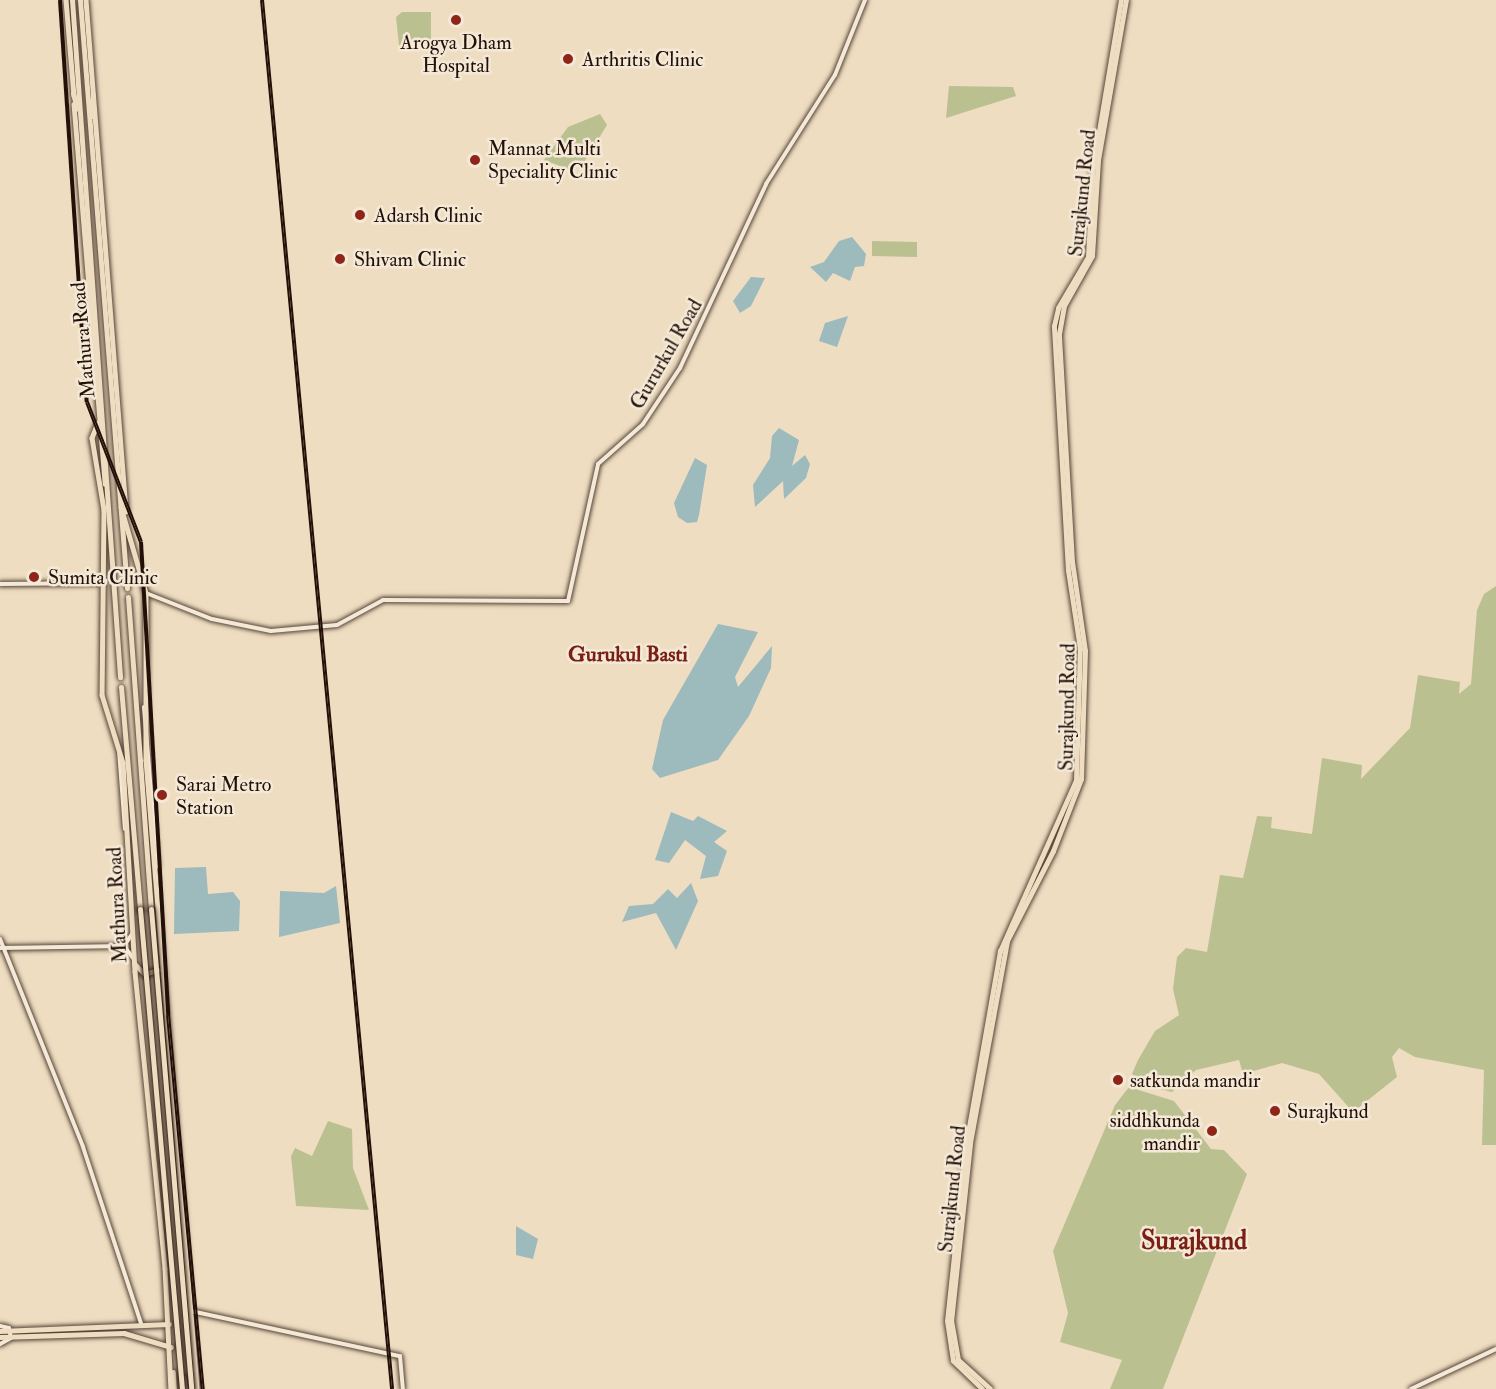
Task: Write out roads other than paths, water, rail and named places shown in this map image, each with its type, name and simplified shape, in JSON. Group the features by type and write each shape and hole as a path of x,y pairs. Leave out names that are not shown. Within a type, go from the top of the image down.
{"highway":[{"name":"Mathura Road","path":"72,0 110,492 120,677"},
{"name":"Mathura Road","path":"80,0 91,97 90,130 127,588"},
{"path":"73,93 81,122"},
{"path":"95,376 98,349"},
{"name":"Mathura Road","path":"128,597 191,1389"},
{"name":"Mathura Road","path":"121,687 182,1389"},
{"path":"173,1375 173,1389"}],"main road":[{"path":"66,0 101,472 110,492"},
{"path":"86,0 91,97 126,513"},
{"name":"Surajkund Road","path":"982,1389 959,1371 946,1338 974,1109 1003,940 1076,780 1080,643 1068,571 1054,326 1059,306 1087,260 1093,167 1121,0"},
{"name":"Surajkund Road","path":"990,1389 964,1369 951,1339 974,1109 1008,938 1053,851 1081,779 1084,642 1072,562 1059,334 1064,306 1091,261 1098,160 1126,0"},
{"name":"Mathura Road","path":"98,423 92,438 104,510 102,695 120,746 134,961 173,1375"},
{"name":"Mathura Road","path":"119,505 126,513 146,592 144,707 161,963 197,1389"},
{"path":"133,929 136,919 145,917 155,919 159,927"},
{"path":"134,961 148,974 161,963"},
{"path":"168,1310 176,1302 190,1305"},
{"path":"0,1337 169,1324"},
{"path":"0,1331 11,1335 124,1333 171,1347"},
{"path":"173,1375 184,1378 196,1373"},
{"path":"184,1378 186,1389"}],"street":[{"name":"Gururkul Road","path":"158,600 241,628 271,631 337,625 383,600 568,601 598,464 643,424 680,368 766,184 835,75 865,0"},
{"path":"0,584 105,583"},
{"path":"146,592 158,600 146,608"},
{"path":"124,946 133,929"},
{"path":"0,939 83,1148 143,1327"},
{"path":"2,948 124,946"},
{"path":"124,946 134,961"},
{"path":"191,1311 402,1357 403,1389"},
{"path":"0,1326 11,1335 0,1344"},
{"path":"1411,1389 1496,1349"}],"water":[{"path":"852,237 866,254 864,266 855,267 850,281 833,273 826,282 810,267 824,262 839,241"},
{"path":"751,277 765,278 751,306 740,313 733,301"},
{"path":"848,316 837,347 819,341 825,323"},
{"path":"779,428 799,440 792,466 805,455 810,464 806,478 784,499 783,481 755,507 753,485 770,458 772,436"},
{"path":"695,458 707,465 697,522 687,523 678,517 674,503"},
{"path":"718,624 758,632 735,677 738,687 772,646 771,668 749,716 718,760 660,778 652,769 663,720"},
{"path":"671,812 693,821 698,816 727,831 714,842 727,851 718,876 700,879 706,856 685,840 669,863 655,860"},
{"path":"206,867 208,894 233,892 240,901 239,931 174,934 175,868"},
{"path":"691,883 698,901 676,950 656,913 622,922 629,906 653,904 668,889 677,898"},
{"path":"336,886 340,923 279,937 280,891 324,893"},
{"path":"516,1226 538,1239 533,1259 516,1255"}],"railway":[{"path":"60,0 87,402 141,542 168,1015 203,1389"},
{"path":"262,0 392,1389"}],"place":[{"name":"Arogya Dham Hospital","path":"456,20"},
{"name":"Arthritis Clinic","path":"568,59"},
{"name":"Mannat Multi Speciality Clinic","path":"475,160"},
{"name":"Adarsh Clinic","path":"360,215"},
{"name":"Shivam Clinic","path":"340,259"},
{"name":"Sumita Clinic","path":"34,577"},
{"name":"Sarai Metro Station","path":"162,795"},
{"name":"satkunda mandir","path":"1118,1080"},
{"name":"Surajkund","path":"1275,1111"},
{"name":"siddhkunda mandir","path":"1212,1131"}],"district":[{"name":"Gurukul Basti","path":"628,655"},
{"name":"Surajkund","path":"1194,1242"}]}
